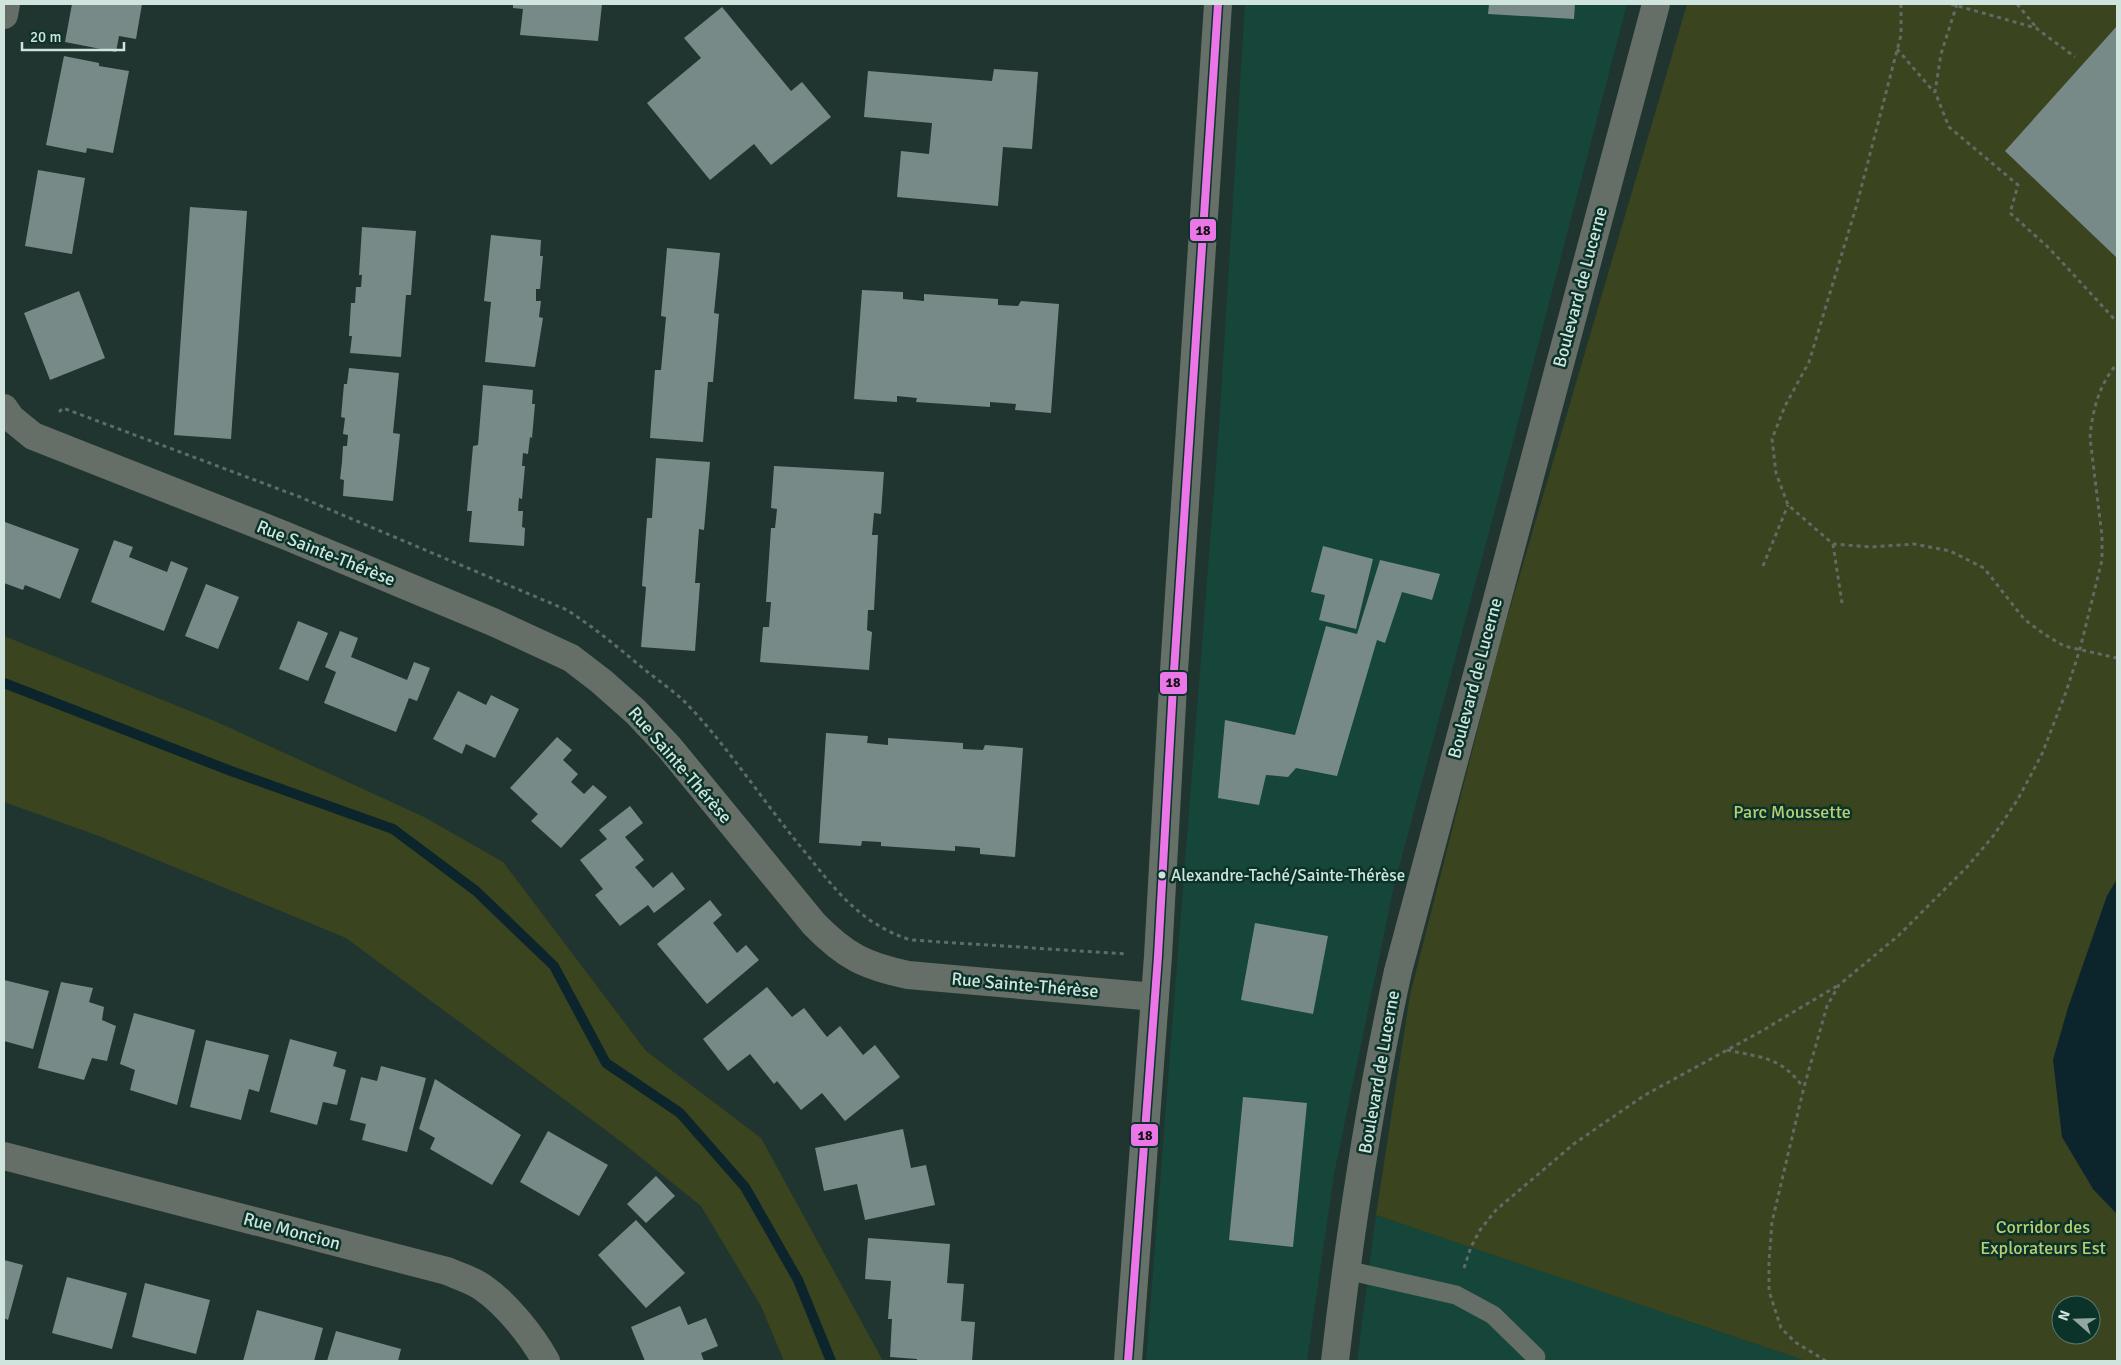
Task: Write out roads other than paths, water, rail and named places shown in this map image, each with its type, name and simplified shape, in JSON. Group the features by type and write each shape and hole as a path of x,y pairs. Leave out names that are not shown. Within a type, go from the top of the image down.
{"main road":[{"path":"1128,1361 1155,997 1180,568 1218,4"}],"street":[{"path":"4,15 6,4"},
{"name":"Boulevard de Lucerne","path":"1335,1361 1346,1270 1379,1060 1398,971 1656,4"},
{"name":"Rue Sainte-Thérèse","path":"4,408 11,418 33,436 474,614 571,658 636,712 668,747 814,924 833,944 854,958 882,970 908,975 1155,997"},
{"name":"Rue Moncion","path":"4,1156 447,1271 482,1287 512,1314 539,1348 546,1361"}],"lane":[{"path":"1346,1270 1456,1295 1493,1315 1536,1357"}],"water":[{"path":"2117,879 2117,1214 2093,1189 2062,1137 2053,1060 2068,1008 2107,896"}],"waterway":[{"path":"4,683 231,771 393,829 476,891 554,966 606,1063 680,1113 745,1187 798,1280 831,1361"}],"place":[{"name":"Alexandre-Taché/Sainte-Thérèse","path":"1162,875"}],"park label":[{"name":"Parc Moussette","path":"1792,812"},
{"name":"Corridor des Explorateurs Est","path":"2043,1237"}]}
